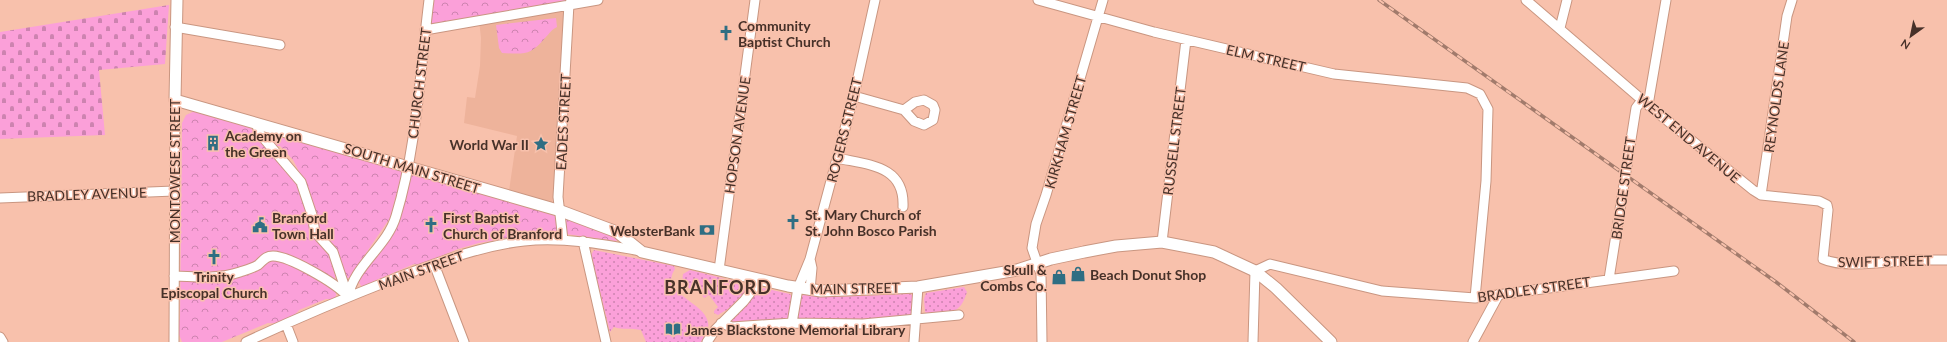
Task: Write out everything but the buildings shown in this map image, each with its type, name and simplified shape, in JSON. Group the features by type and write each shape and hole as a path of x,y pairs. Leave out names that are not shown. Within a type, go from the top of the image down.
{"main road":[{"name":"MONTOWESE STREET","path":"175,100 175,27 177,0"},
{"name":"SOUTH MAIN STREET","path":"175,100 409,166 561,211 617,232 642,252"},
{"name":"MAIN STREET","path":"642,252 798,288 810,290 860,291 918,287 1010,271 1116,246 1162,242 1214,252 1255,271 1276,288 1331,342"}],"street":[{"name":"CHURCH STREET","path":"348,297 355,279 393,223 409,166 429,0"},
{"path":"425,30 598,0"},
{"name":"HOPSON AVENUE","path":"719,270 755,0"},
{"name":"ROGERS STREET","path":"792,323 798,288 810,259 854,96 875,0"},
{"name":"ELM STREET","path":"1038,0 1099,15 1186,40 1334,74 1467,88 1480,94 1488,108 1486,181 1475,298"},
{"name":"KIRKHAM STREET","path":"1042,342 1041,274 1036,264 1032,248 1036,224 1104,0"},
{"name":"WEST END AVENUE","path":"1526,0 1645,102 1743,183 1761,195 1819,200 1827,205 1828,210 1823,259"},
{"path":"1560,28 1567,0"},
{"name":"BRIDGE STREET","path":"1609,279 1636,108 1645,102 1666,0"},
{"name":"REYNOLDS LANE","path":"1761,195 1787,16 1792,0"},
{"name":"EADES STREET","path":"563,240 561,211 558,197 569,4"},
{"path":"175,27 280,45"},
{"name":"RUSSELL STREET","path":"1162,242 1186,40"},
{"path":"854,96 904,110"},
{"name":"MONTOWESE STREET","path":"174,342 175,100"},
{"path":"256,123 260,134 301,182 312,215 315,232 333,252 348,297"},
{"path":"837,158 881,169 890,173 901,186 903,207"},
{"name":"BRADLEY AVENUE","path":"0,198 174,191"},
{"name":"MAIN STREET","path":"246,342 348,297 434,264 494,246 524,241 563,240 583,241 642,252"},
{"path":"583,241 606,342"},
{"path":"174,276 213,277 233,274 256,266 267,257 276,256 289,260 332,283 348,297"},
{"name":"ROGERS STREET","path":"810,259 812,268 810,290"},
{"name":"SWIFT STREET","path":"1823,259 1837,263 1947,260"},
{"path":"434,264 464,342"},
{"name":"BRADLEY STREET","path":"1255,271 1270,264 1382,291 1475,298 1674,271"},
{"path":"1253,342 1255,271"},
{"path":"707,342 721,323 744,301 760,280"},
{"path":"914,342 918,287"},
{"path":"1473,342 1499,294"},
{"path":"721,323 732,327 792,323 863,324 959,315"},
{"path":"286,324 293,342"},
{"path":"0,337 2,342"}],"shaded area":[{"path":"569,4 563,137 552,204 509,191 517,136 464,123 467,97 475,98 480,66 481,38 479,20"}],"green space":[{"path":"429,0 598,0 425,30"},
{"path":"169,5 165,64 99,70 105,135 0,139 0,32"},
{"path":"556,18 557,27 531,51 526,53 502,53 499,48 496,25"},
{"path":"195,111 248,125 297,183 307,211 311,233 329,254 335,275 335,299 326,299 299,310 297,313 285,320 276,323 268,323 222,342 182,342 178,324 180,319 182,123 186,115"},
{"path":"266,132 400,169 402,173 390,218 349,278 347,278 339,254 332,244 317,232 307,187 293,160 280,146 275,146 267,136"},
{"path":"414,173 556,216 616,236 618,239 616,241 566,234 524,235 479,243 458,249 419,265 414,264 372,282 368,286 362,287 358,281 375,256 411,174"},
{"path":"594,250 674,266 675,269 671,278 673,286 679,293 695,305 707,319 708,328 701,342 646,342 641,330 614,327 610,332 591,255"},
{"path":"690,270 742,283 745,287 744,293 728,309 718,315 714,313 714,311 718,307 709,295 704,298 702,295 705,292 695,284 690,289 682,282 683,274"},
{"path":"964,287 967,292 964,300 957,309 948,313 929,314 925,312 924,299 926,293"},
{"path":"763,288 790,294 792,297 788,318 785,321 730,324 730,321 743,309 760,289"},
{"path":"910,294 914,296 912,313 902,318 800,320 797,318 801,296 804,295 832,297"}],"railway":[{"path":"1379,0 1776,282 1854,342"}],"place":[{"name":"Community Baptist Church","path":"726,33"},
{"name":"Academy on the Green","path":"213,143"},
{"name":"World War II","path":"541,144"},
{"name":"St. Mary Church of St. John Bosco Parish","path":"793,222"},
{"name":"Branford Town Hall","path":"260,225"},
{"name":"First Baptist Church of Branford","path":"431,225"},
{"name":"WebsterBank","path":"707,230"},
{"name":"Trinity Episcopal Church","path":"214,257"},
{"name":"Beach Donut Shop","path":"1078,274"},
{"name":"Skull & Combs Co.","path":"1059,277"},
{"name":"James Blackstone Memorial Library","path":"673,329"}],"district":[{"name":"BRANFORD","path":"718,287"}]}
